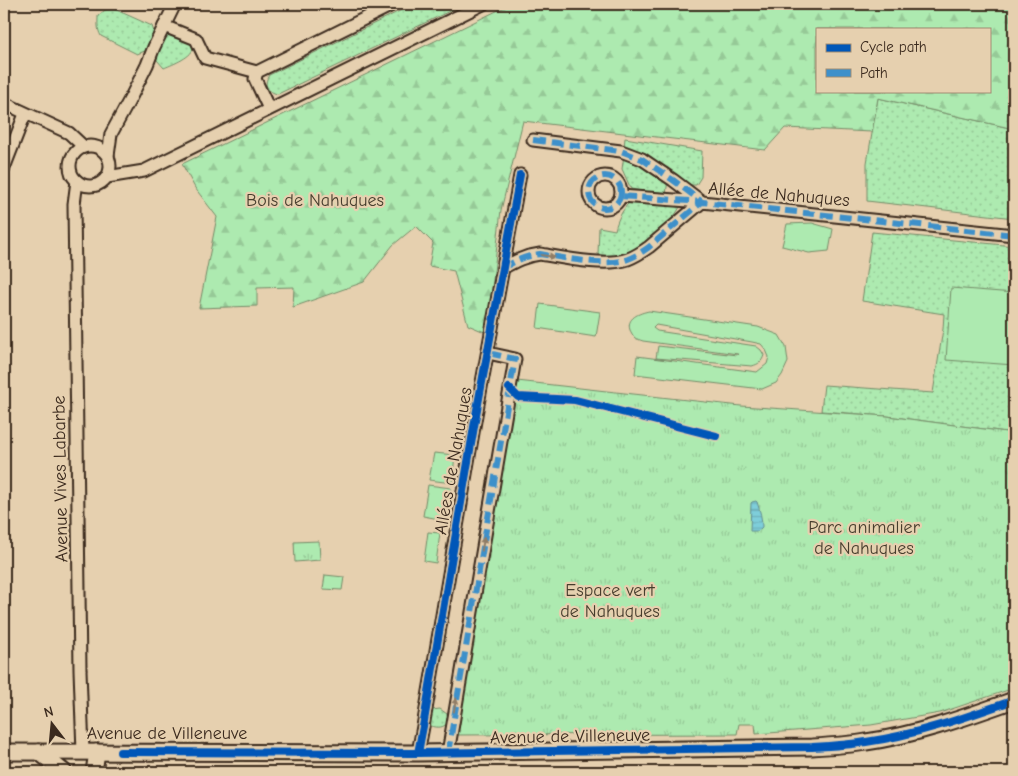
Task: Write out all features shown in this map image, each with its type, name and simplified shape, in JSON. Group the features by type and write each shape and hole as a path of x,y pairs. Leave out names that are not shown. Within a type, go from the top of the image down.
{"main road":[{"name":"Avenue de Villeneuve","path":"4,752 448,753 812,747 866,742 904,734 948,722 1014,700"},
{"path":"39,752 64,772"},
{"path":"73,772 85,752"},
{"path":"85,752 94,772"}],"street":[{"path":"107,177 110,170 111,134 147,66 175,4"},
{"path":"164,26 196,39 205,58 257,72 394,4"},
{"path":"74,204 93,186 107,177 144,171 268,108 482,4"},
{"path":"257,72 255,79 268,108"},
{"path":"4,103 69,133 89,147 105,152 109,160 144,171"},
{"path":"4,168 25,114"},
{"path":"69,133 72,158"},
{"path":"93,186 87,186 77,181 73,176 70,164 72,158 79,150 89,147 111,134"},
{"path":"533,140 621,151 642,159 702,202"},
{"name":"Allées de Nahuques","path":"418,753 520,175"},
{"name":"Avenue Vives Labarbe","path":"77,181 74,204 80,670 85,752"},
{"path":"621,196 702,202"},
{"name":"Allée de Nahuques","path":"503,268 520,258 540,254 608,263 629,259 649,248 702,202 1014,235"},
{"path":"448,753 515,359 488,353"}],"green space":[{"path":"414,4 464,4 278,94 271,92 267,88 266,82 269,75"},
{"name":"Bois de Nahuques","path":"511,4 1014,4 1014,129 878,98 872,132 785,128 765,150 523,121 501,210 487,333 468,325 454,271 429,266 433,243 416,226 393,245 364,282 293,307 294,287 257,288 257,306 199,308 217,217 195,188 182,164"},
{"path":"112,8 152,26 154,32 145,51 137,54 101,36 98,28 98,16 105,10"},
{"path":"167,34 177,36 193,46 190,54 185,58 164,68 156,58"},
{"path":"878,98 1014,129 1014,218 867,201 867,163"},
{"path":"625,138 702,151 701,177 696,185 686,185 656,161 624,147"},
{"path":"624,155 668,179 666,195 631,189 622,169"},
{"path":"632,199 681,205 663,230 636,251 617,257 598,254 599,227 615,230 622,213"},
{"path":"812,223 833,229 829,251 809,253 782,246 787,224"},
{"path":"872,232 1014,246 1014,433 887,416 821,411 824,385 933,393 944,314 862,301"},
{"path":"951,288 1014,293 1014,365 946,360"},
{"path":"540,304 600,312 596,337 537,328"},
{"path":"649,311 758,327 779,335 786,347 788,362 776,383 762,389 635,374 637,356 757,372 767,364 769,357 761,344 656,325 653,328 657,331 756,346 764,355 760,362 752,366 656,358 658,346 738,354 643,341 635,338 630,330 630,322 634,317"},
{"path":"517,381 741,406 887,416 1014,433 1014,688 940,713 871,725 756,734 755,724 739,724 737,734 453,735"},
{"path":"434,453 455,455 452,483 429,480"},
{"path":"428,485 451,488 445,520 423,516"},
{"path":"428,532 440,533 436,563 424,561"},
{"path":"319,541 320,560 295,562 294,542"},
{"path":"325,575 344,577 342,590 323,589"},
{"path":"440,709 447,714 449,722 441,727 431,726 429,712"}],"water":[{"path":"756,501 761,514 762,527 758,531 750,531 751,503"}],"marked path":[{"path":"533,140 621,151 642,159 702,202 621,196"},
{"path":"605,176 617,180 621,192 617,204 605,208 593,204 589,192 593,180 605,176"},
{"path":"503,268 520,259 540,254 597,262 628,259 649,247 702,202 1014,235"},
{"path":"448,753 515,359 488,353"}],"cycle path":[{"path":"418,753 476,415 520,175"},
{"path":"509,388 518,397 575,400 716,436"},
{"path":"120,752 418,753 819,747 859,743 904,735 941,725 1014,700"}],"park label":[{"name":"Parc animalier de Nahuques","path":"864,537"},
{"name":"Espace vert de Nahuques","path":"610,600"}]}
